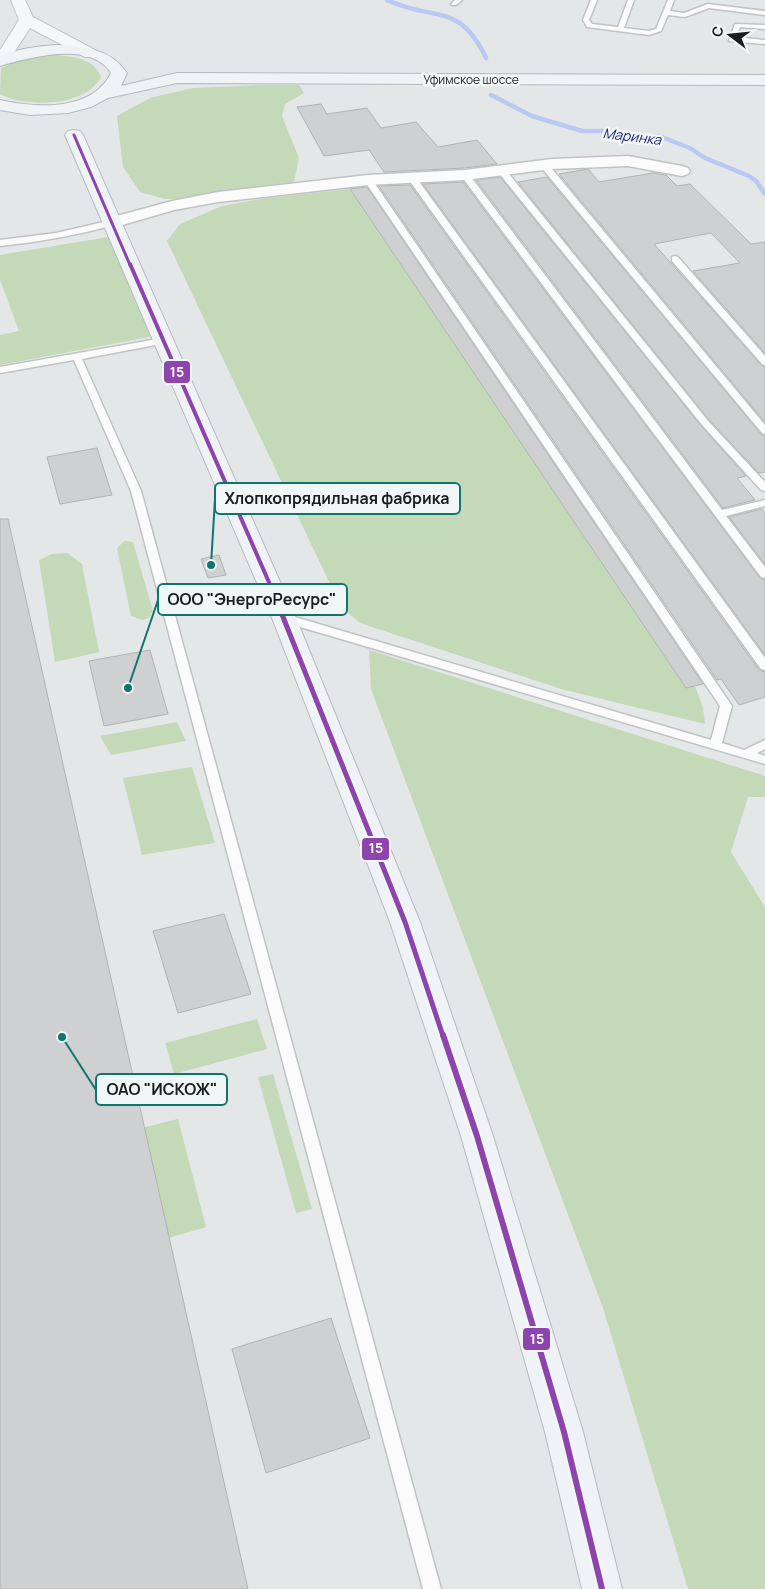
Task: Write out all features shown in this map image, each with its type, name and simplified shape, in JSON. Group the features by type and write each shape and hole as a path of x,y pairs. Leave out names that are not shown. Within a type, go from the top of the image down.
{"main road":[{"path":"18,0 28,20 91,54 113,64 177,78"},
{"path":"1,60 28,20"},
{"path":"1,60 37,51 56,50 91,54"},
{"path":"74,135 100,97 116,84 118,73 113,64"},
{"path":"4,106 43,110 70,107 100,97 177,78"},
{"name":"Уфимское шоссе","path":"177,78 765,80"},
{"path":"4,106 74,135 284,618 405,922 477,1136 564,1432 602,1589"}],"street":[{"path":"112,223 172,206 218,197 368,180 464,175 544,166 628,161 682,171"}],"lane":[{"path":"594,0 586,20 589,26 655,32 659,30 671,0"},
{"path":"620,30 631,0"},
{"path":"742,10 745,0"},
{"path":"666,13 685,14 709,3 765,14"},
{"path":"765,27 737,25 732,39 765,42"},
{"path":"544,166 765,432"},
{"path":"502,171 706,424 765,488"},
{"path":"464,175 765,575"},
{"path":"412,178 765,666"},
{"path":"368,180 726,706 716,746"},
{"path":"0,243 60,236 112,223"},
{"path":"675,260 765,362"},
{"path":"0,370 164,341"},
{"path":"77,357 136,492 432,1589"},
{"path":"719,514 765,503"},
{"path":"284,618 765,760"},
{"path":"746,754 765,744"}],"green space":[{"path":"54,55 82,59 93,65 101,77 93,87 83,94 55,102 40,103 11,99 0,94 1,68 27,59"},
{"path":"299,85 304,93 285,104 282,116 299,158 293,187 197,199 165,199 140,192 123,167 117,116 150,98 193,88"},
{"path":"350,189 686,688 695,686 703,708 705,724 561,689 360,623 341,607 167,241 180,224 222,206 266,198"},
{"path":"108,237 154,336 0,365 0,335 19,331 0,280 0,255"},
{"path":"124,541 133,542 153,611 149,618 143,620 131,616 117,548"},
{"path":"67,553 82,564 99,652 55,662 39,560 52,554"},
{"path":"369,650 765,776 765,797 748,797 731,852 765,907 765,1589 688,1589 603,1308 371,689"},
{"path":"177,722 186,741 111,755 100,736"},
{"path":"192,767 215,843 142,855 123,778"},
{"path":"257,1019 267,1049 174,1074 165,1043"},
{"path":"273,1074 312,1209 296,1213 258,1077"},
{"path":"178,1119 206,1227 169,1238 142,1128"}],"building":[{"path":"321,104 327,114 367,108 381,128 416,122 438,147 477,140 497,164 465,168 384,172 369,150 324,156 297,107"},
{"path":"588,169 599,182 653,173 666,175 677,186 690,184 751,244 765,242 765,353 693,271 740,263 711,233 654,244 761,365 765,367 765,422 559,174"},
{"path":"500,177 702,427 746,476 737,478 755,500 723,508 476,180"},
{"path":"547,177 761,434 765,436 765,472 759,473 710,421 518,182"},
{"path":"463,182 760,578 765,580 765,655 423,184"},
{"path":"410,185 759,670 765,672 765,697 739,705 721,679 717,680 379,186"},
{"path":"367,187 703,684 686,688 350,189"},
{"path":"97,448 112,495 60,504 47,457"},
{"path":"762,509 765,513 765,564 729,517"},
{"path":"0,519 8,519 248,1589 0,1589"},
{"path":"219,555 226,575 208,578 201,559"},
{"path":"150,650 168,714 104,726 89,661"},
{"path":"224,914 251,994 178,1013 153,931"},
{"path":"331,1318 370,1438 266,1473 232,1349"}],"waterway":[{"name":"Маринка","path":"387,0 455,20 466,28 476,40 486,58"},
{"name":"Маринка","path":"491,95 532,116 582,131 603,131 634,137 659,136 690,148 705,158 749,176 756,181 765,194"}],"transit line":[{"name":"15","path":"74,135 284,618 405,922 477,1136 564,1432 602,1589"}],"place":[{"name":"Хлопкопрядильная фабрика","path":"211,565"},
{"name":"ООО \"ЭнергоРесурс\"","path":"128,688"},
{"name":"ОАО \"ИСКОЖ\"","path":"62,1037"}]}
